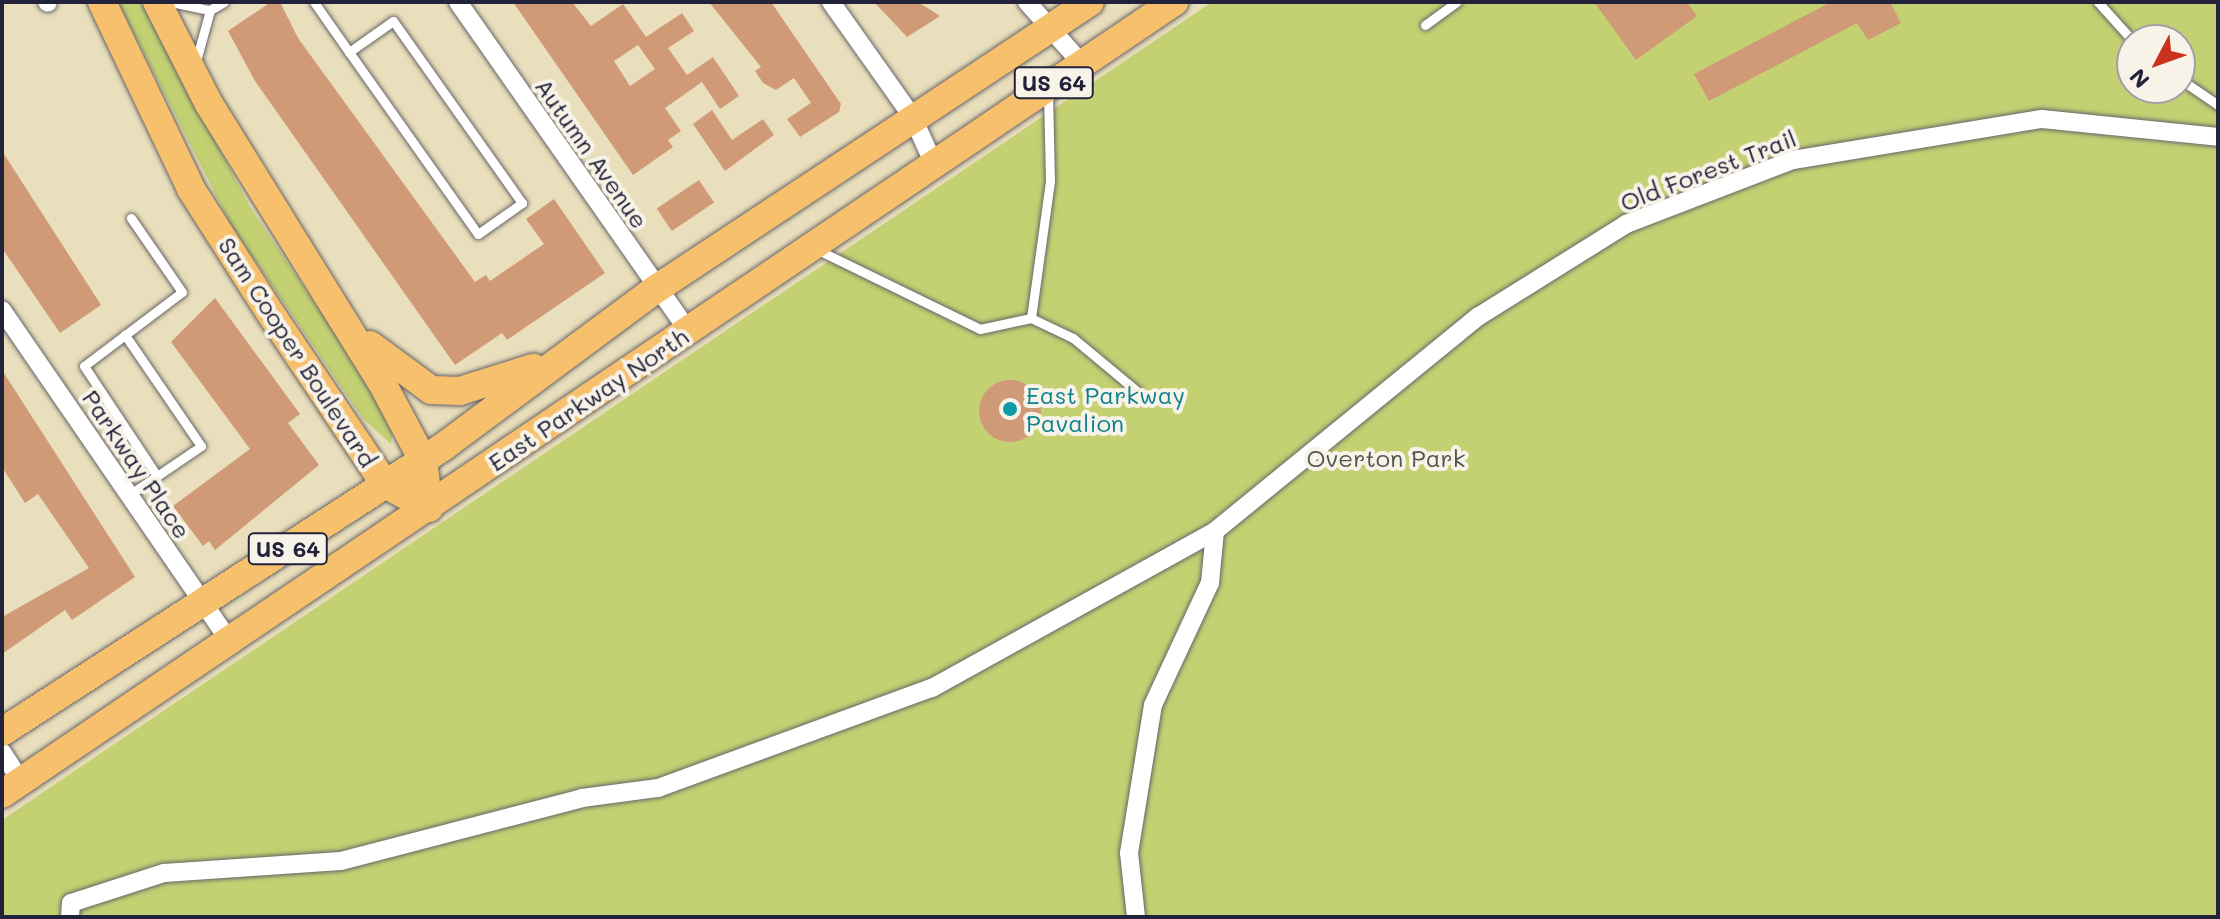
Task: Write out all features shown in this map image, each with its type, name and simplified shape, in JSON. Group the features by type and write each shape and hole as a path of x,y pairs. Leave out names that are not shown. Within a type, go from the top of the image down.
{"main road":[{"name":"Sam Cooper Boulevard","path":"102,2 191,189 385,484 429,508"},
{"name":"Sam Cooper Boulevard","path":"157,2 193,72 423,460 429,508"},
{"name":"East Parkway North","path":"2,732 205,605 423,460 656,289 1090,2"},
{"name":"East Parkway North","path":"12,789 232,645 1174,2"},
{"path":"341,319 402,375 431,390 492,384 568,354"}],"street":[{"name":"Autumn Avenue","path":"458,2 688,331"},
{"path":"831,2 913,118 934,164"},
{"path":"1027,2 1046,31 1082,64"},
{"name":"Old Forest Trail","path":"70,917 71,903 164,873 341,861 582,798 658,788 932,688 1215,531 1479,316 1626,224 1793,160 1962,127 2087,119 2218,137"},
{"name":"Parkway Place","path":"2,310 232,645"},
{"path":"1136,917 1129,853 1153,705 1210,583 1215,531"},
{"path":"2,752 12,789"}],"lane":[{"path":"171,2 210,10 224,2"},
{"path":"314,2 349,52 478,234 522,203 393,21 349,52"},
{"path":"1425,25 1457,2"},
{"path":"2098,2 2118,24"},
{"path":"193,72 210,10"},
{"path":"1031,318 1050,181 1048,87"},
{"path":"2196,90 2218,105"},
{"path":"131,218 182,292 84,366 157,476"},
{"path":"811,247 980,329 1031,318 1073,338 1138,392"},
{"path":"125,335 201,446 129,495"}],"green space":[{"path":"118,2 142,2 250,207 380,400 393,427 391,444 363,419 231,225"},
{"name":"Overton Park","path":"1212,2 2218,2 2218,917 2,917 2,820"}],"building":[{"path":"271,2 280,2 298,38 475,282 486,275 490,281 544,244 526,219 554,199 605,273 507,340 502,333 455,365 255,81 228,31"},
{"path":"513,2 572,2 591,26 623,4 646,37 682,13 694,31 668,48 687,75 713,57 739,96 720,109 702,82 665,108 681,131 668,140 673,147 633,175","holes":["638,45 655,69 630,86 614,61"]},
{"path":"709,2 771,2 841,104 839,112 800,137 787,119 811,103 794,78 776,90 763,83 755,71 761,67"},
{"path":"874,2 918,2 940,16 907,37"},
{"path":"1594,2 1687,2 1697,16 1636,60"},
{"path":"1831,2 1890,2 1901,23 1868,40 1857,23 1709,101 1694,74"},
{"path":"712,110 732,140 763,119 774,135 725,171 693,124"},
{"path":"2,151 101,305 60,333 2,248"},
{"path":"699,180 714,202 672,231 657,209"},
{"path":"215,298 300,414 288,423 319,465 215,550 209,541 203,546 173,506 250,449 171,342"},
{"path":"2,370 135,577 72,620 65,610 2,654 2,617 89,568 38,494 25,503 2,467"},
{"name":"East Parkway Pavalion","path":"1010,380 1032,389 1041,411 1032,433 1010,442 988,433 979,411 988,389"}],"place":[{"name":"East Parkway Pavalion","path":"1010,409"}]}
